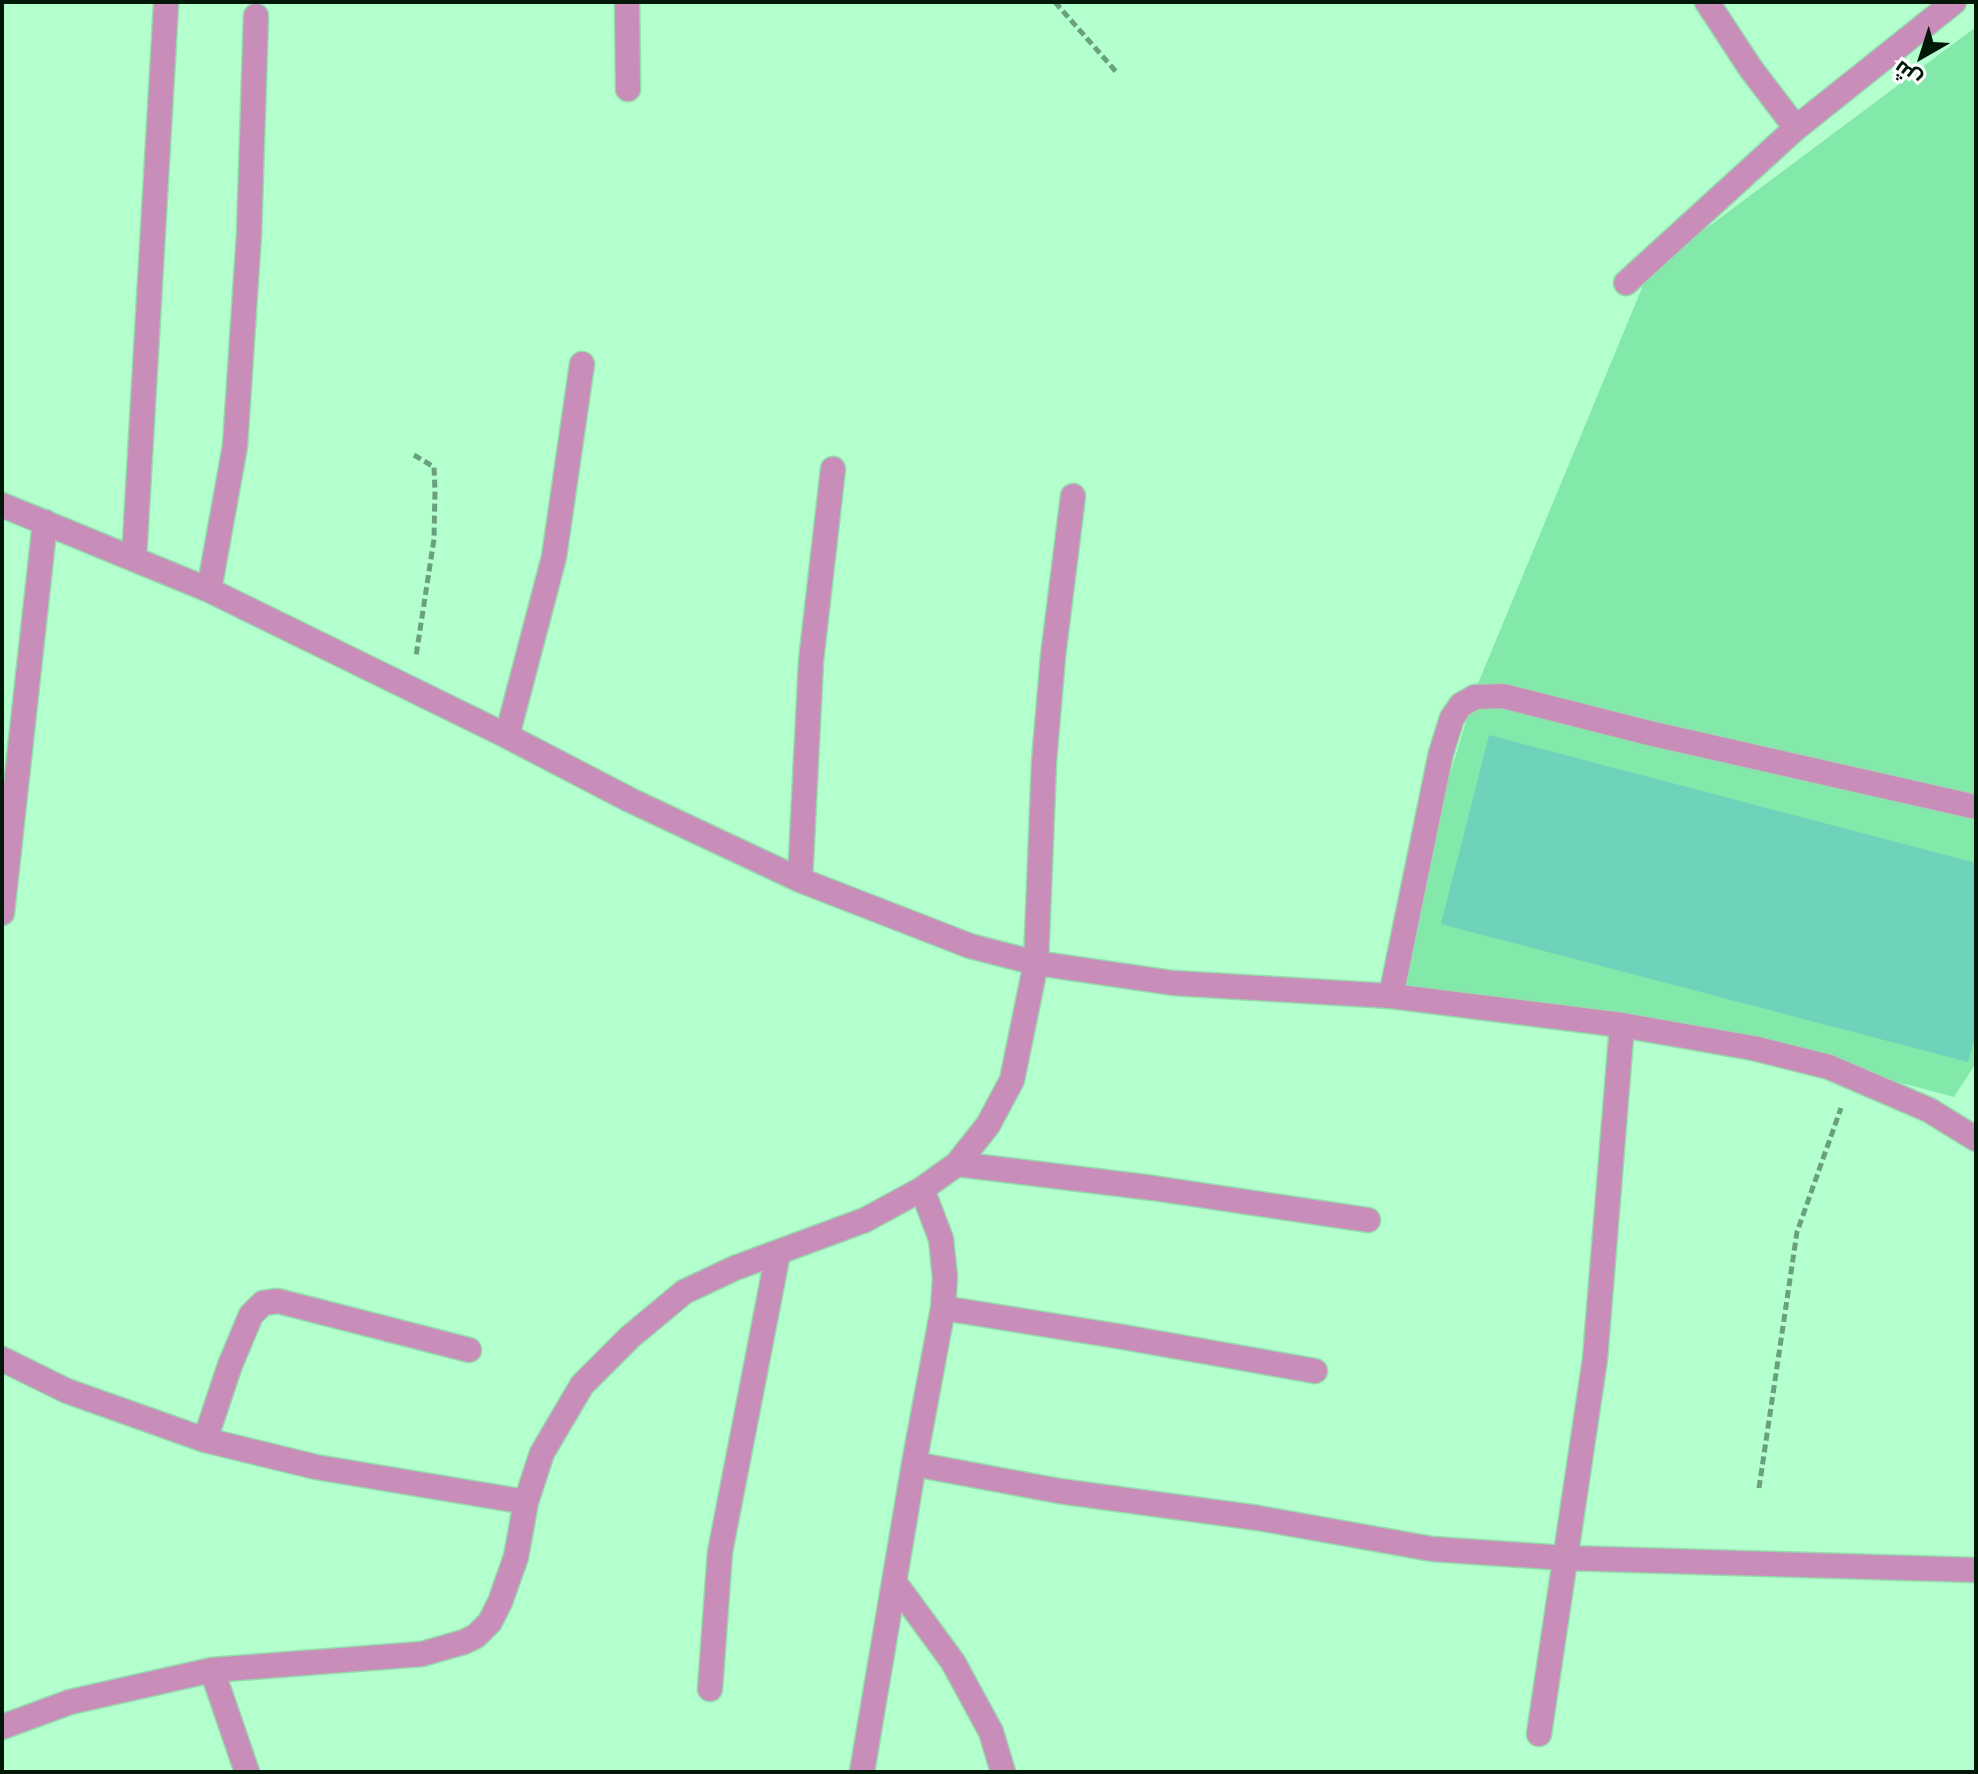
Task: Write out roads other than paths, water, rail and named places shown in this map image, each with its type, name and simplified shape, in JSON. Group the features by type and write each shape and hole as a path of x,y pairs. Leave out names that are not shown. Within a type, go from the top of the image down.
{"street":[{"path":"627,2 628,89"},
{"path":"1707,2 1751,69 1796,128"},
{"path":"1626,283 1796,128 1954,2"},
{"path":"134,559 166,5"},
{"path":"209,590 235,446 249,234 256,16"},
{"path":"507,736 554,557 582,364"},
{"path":"800,880 811,661 833,469"},
{"path":"2,1727 70,1702 212,1670 422,1654 476,1636 490,1622 500,1602 516,1557 526,1502 542,1453 582,1385 630,1337 684,1292 735,1268 865,1220 922,1189 957,1164 988,1125 1012,1080 1036,963 1037,866 1045,747 1073,496"},
{"path":"2,505 209,590 630,800 800,880 970,946 1036,963 1173,983 1391,996 1622,1025 1753,1048 1829,1067 1929,1110 1976,1139"},
{"path":"2,913 45,522"},
{"path":"1391,996 1441,753 1452,718 1461,705 1475,697 1503,696 1649,733 1976,807"},
{"path":"1539,1734 1595,1359 1622,1025"},
{"path":"957,1164 1153,1188 1368,1220"},
{"path":"862,1772 943,1308 945,1277 941,1239 922,1189"},
{"path":"710,1689 720,1552 778,1253"},
{"path":"205,1440 230,1365 251,1315 263,1303 278,1301 469,1350"},
{"path":"943,1308 1315,1371"},
{"path":"2,1359 67,1391 205,1440 316,1467 526,1502"},
{"path":"914,1464 1059,1491 1258,1518 1432,1549 1566,1558 1826,1563 1976,1570"},
{"path":"895,1583 953,1662 991,1732 1003,1772"},
{"path":"212,1670 247,1772"}]}
